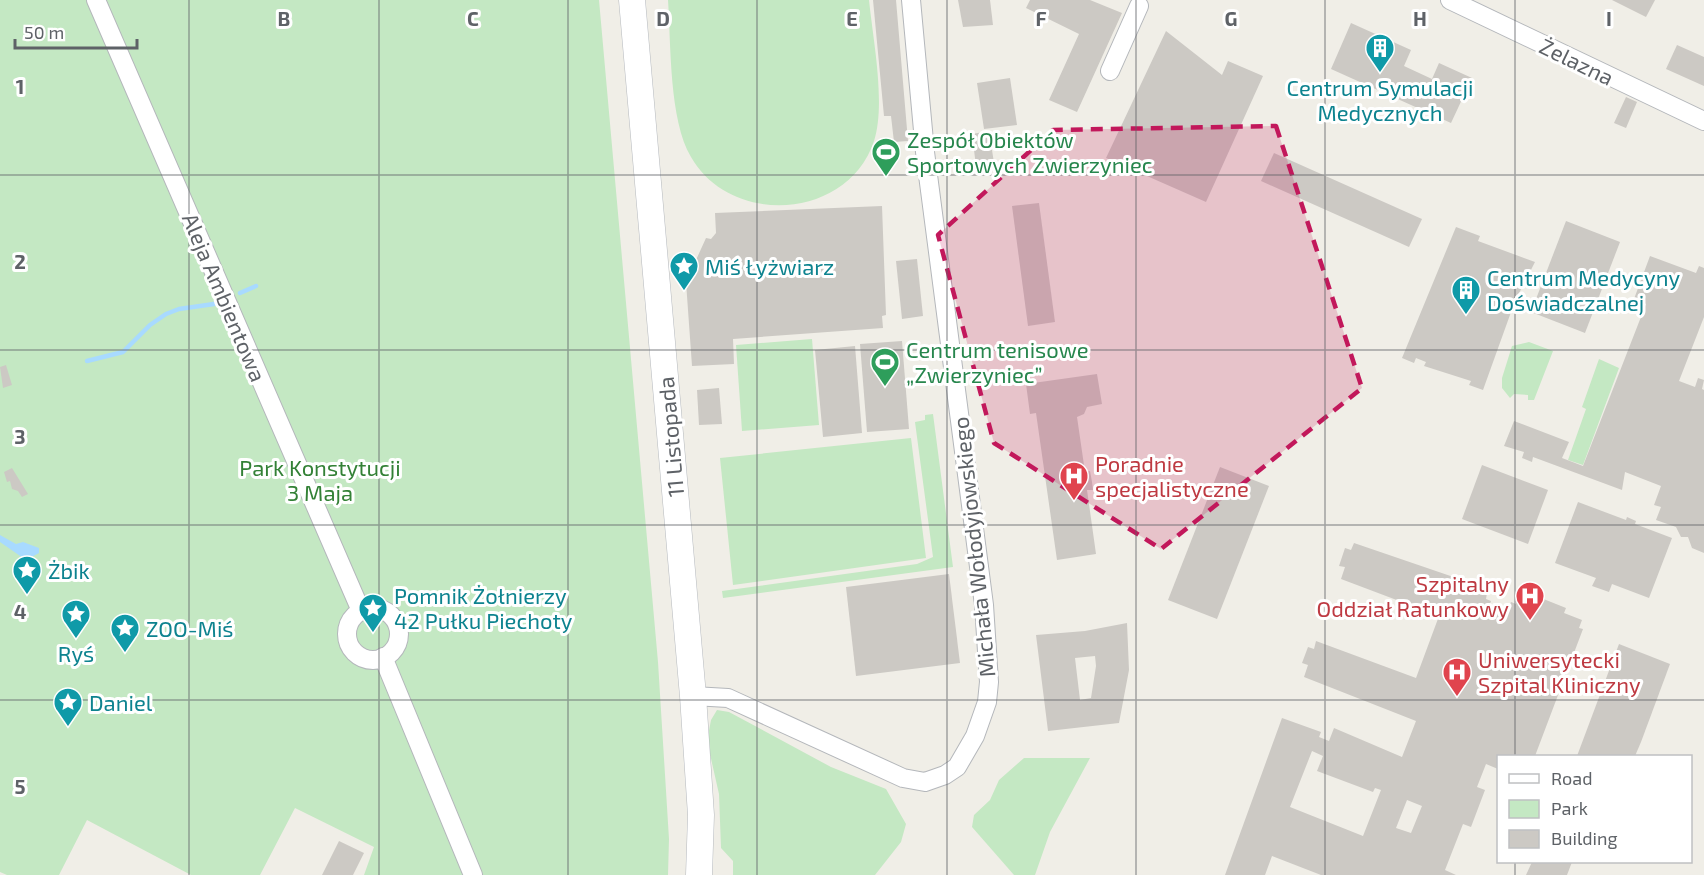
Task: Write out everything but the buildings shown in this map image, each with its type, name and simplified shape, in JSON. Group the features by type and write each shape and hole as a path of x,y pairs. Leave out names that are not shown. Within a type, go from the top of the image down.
{"street":[{"name":"Aleja Ambientowa","path":"96,0 357,603"},
{"name":"11 Listopada","path":"632,0 693,696 701,815 699,875"},
{"name":"Michała Wołodyjowskiego","path":"693,696 728,699 903,778 925,782 945,775 957,767 967,752 987,702 989,682 984,605 925,152 911,0"},
{"name":"Żelazna","path":"1450,0 1704,121"},
{"path":"1110,71 1138,5"},
{"path":"357,603 385,611 397,625 397,644 383,657 363,657 349,643 349,624 357,603"},
{"path":"383,657 474,875"}],"highlighted area":[{"path":"1276,126 1362,388 1161,549 994,443 938,235 1053,130"}],"green space":[{"name":"Park Konstytucji 3 Maja","path":"0,0 599,0 658,662 669,839 668,875 364,875 374,847 295,808 260,875 191,875 87,820 59,875 7,875 0,872"},
{"path":"668,0 869,0 878,72 879,109 874,141 860,167 840,187 815,199 788,205 760,204 733,195 709,180 691,157 679,123 672,81"},
{"path":"812,339 819,425 742,431 736,345"},
{"path":"1529,342 1553,351 1534,400 1528,400 1528,395 1514,394 1510,398 1502,388 1502,378 1512,346"},
{"path":"1599,359 1619,368 1583,465 1568,460 1586,409 1582,407"},
{"path":"933,414 953,567 723,598 722,591 917,564 933,557 915,422 925,420 925,415"},
{"path":"911,438 926,558 733,585 720,458"},
{"path":"717,710 729,712 831,767 886,789 906,824 901,842 875,875 733,875 733,861 721,848 719,794 707,741 711,720"},
{"path":"1024,758 1090,758 1050,832 1035,875 1014,875 972,827 974,815 990,800 999,780"}],"water":[{"path":"0,535 16,544 23,542 39,548 39,553 26,560 0,542"}],"waterway":[{"path":"240,293 256,286"},
{"path":"87,361 123,352 150,325 166,314 179,309 214,304"}],"place":[{"name":"Centrum Symulacji Medycznych","path":"1380,74"},
{"name":"Zespół Obiektów Sportowych Zwierzyniec","path":"886,178"},
{"name":"Miś Łyżwiarz","path":"684,292"},
{"name":"Centrum Medycyny Doświadczalnej","path":"1466,316"},
{"name":"Centrum tenisowe „Zwierzyniec”","path":"885,388"},
{"name":"Poradnie specjalistyczne","path":"1074,502"},
{"name":"Żbik","path":"27,596"},
{"name":"Szpitalny Oddział Ratunkowy","path":"1530,622"},
{"name":"Pomnik Żołnierzy 42 Pułku Piechoty","path":"373,634"},
{"name":"Ryś","path":"76,640"},
{"name":"ZOO-Miś","path":"125,654"},
{"name":"Uniwersytecki Szpital Kliniczny","path":"1457,698"},
{"name":"Daniel","path":"68,728"}]}
